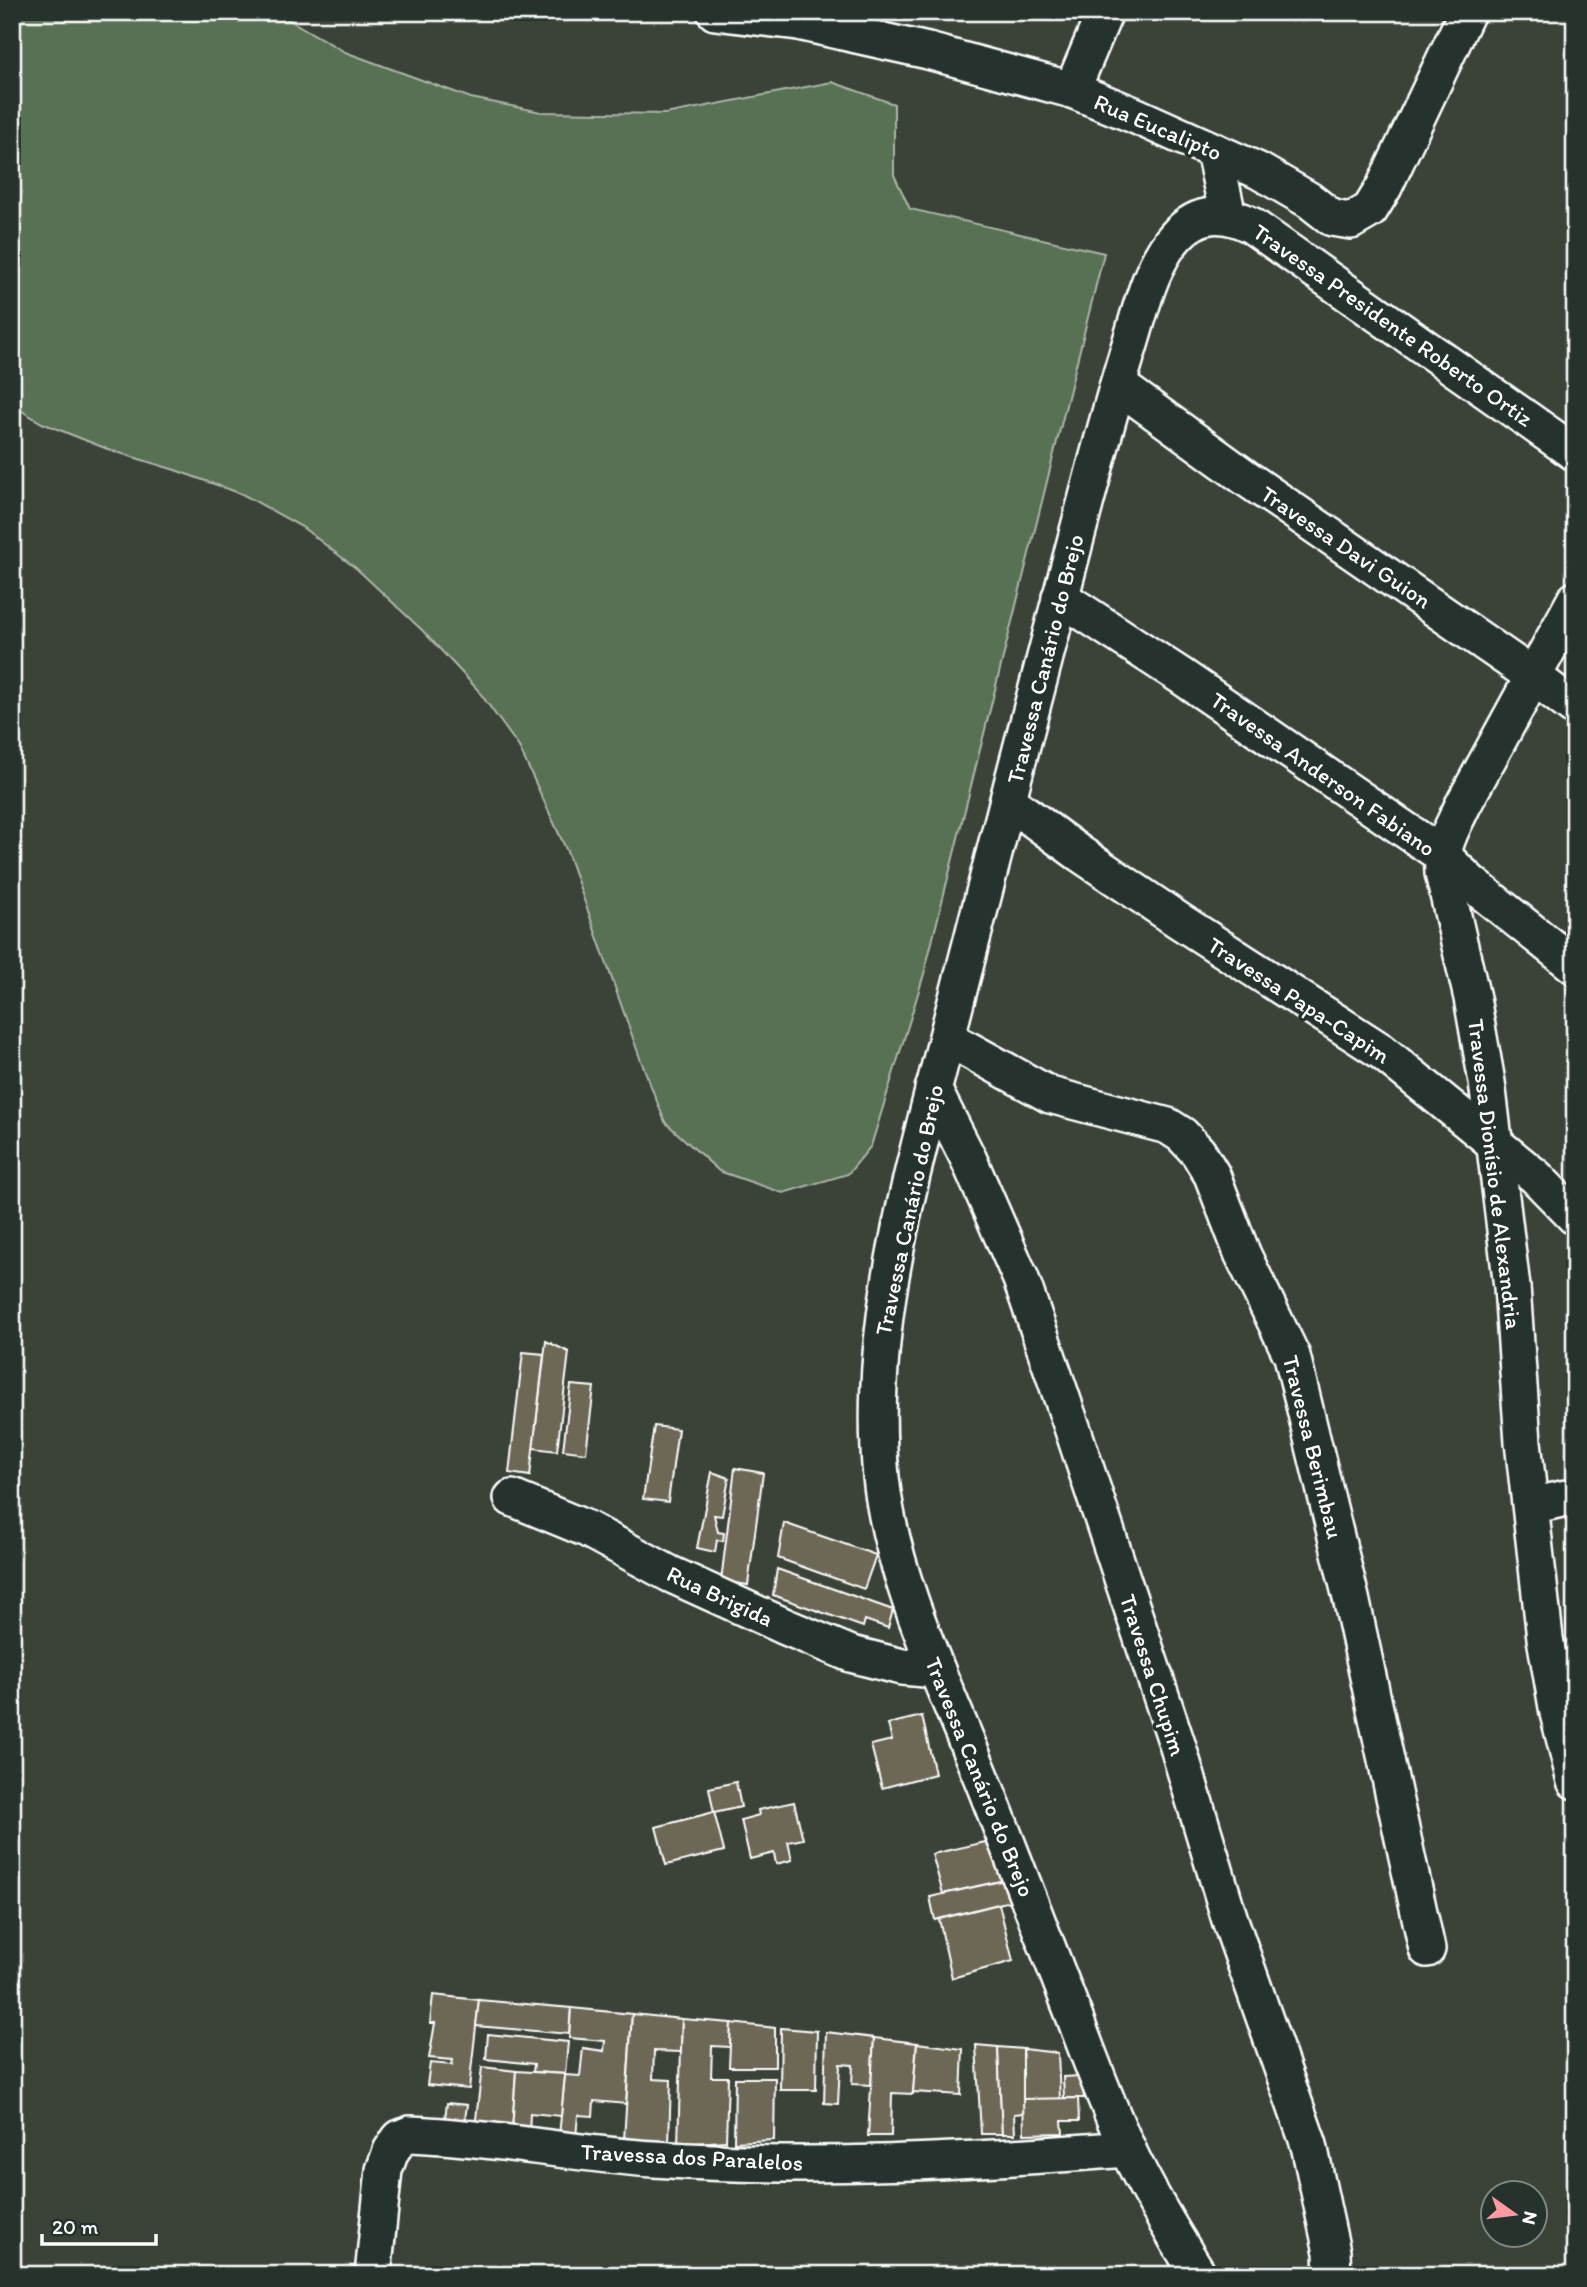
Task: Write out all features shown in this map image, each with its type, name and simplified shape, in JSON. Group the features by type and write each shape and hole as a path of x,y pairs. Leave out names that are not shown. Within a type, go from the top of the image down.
{"street":[{"path":"1072,90 1105,12"},
{"name":"Rua Eucalipto","path":"724,13 798,22 928,51 1072,90 1259,171 1309,200 1332,218 1351,221 1370,210 1384,187 1467,12"},
{"path":"1214,151 1217,216"},
{"name":"Travessa Canário do Brejo","path":"1199,2275 1167,2224 1128,2150 919,1625 885,1510 878,1420 881,1341 889,1285 933,1089 1060,597 1118,385 1145,295 1163,253 1182,228 1217,216"},
{"name":"Travessa Presidente Roberto Ortiz","path":"1217,216 1251,225 1575,453"},
{"name":"Travessa Davi Guion","path":"1118,385 1575,708"},
{"name":"Travessa Anderson Fabiano","path":"1060,597 1181,676 1442,855 1480,890 1575,966"},
{"name":"Travessa Dionísio de Alexandria","path":"1575,600 1463,805 1442,855 1487,1082 1513,1287 1523,1442 1545,1638 1566,1711 1575,1781"},
{"name":"Travessa Papa-Capim","path":"1008,801 1167,913 1381,1051 1536,1177 1575,1217"},
{"name":"Travessa Berimbau","path":"947,1038 1050,1095 1168,1126 1182,1135 1198,1152 1212,1175 1242,1253 1292,1356 1351,1598 1427,1949"},
{"name":"Travessa Chupim","path":"933,1089 974,1171 1021,1279 1074,1433 1178,1747 1230,1920 1309,2145 1332,2252 1333,2275"},
{"path":"1531,1506 1575,1496"},
{"name":"Rua Brigida","path":"512,1498 587,1529 670,1574 851,1654 902,1667 937,1670"},
{"name":"Travessa dos Paralelos","path":"373,2275 384,2170 391,2151 400,2138 410,2134 652,2159 783,2165 925,2161 1128,2150"}],"green space":[{"path":"12,12 275,12 345,52 471,98 541,112 665,114 832,82 894,104 894,175 910,209 1104,253 924,974 871,1146 848,1174 783,1193 719,1171 665,1122 566,849 519,747 477,689 423,631 357,569 302,527 242,494 110,450 42,423 12,405"}],"building":[{"path":"546,1341 569,1352 557,1451 533,1448"},
{"path":"523,1352 544,1354 530,1476 509,1473"},
{"path":"571,1385 594,1387 586,1453 563,1450"},
{"path":"654,1426 678,1429 668,1502 643,1499"},
{"path":"735,1468 763,1473 748,1585 721,1581"},
{"path":"712,1472 729,1478 722,1516 714,1515 718,1532 724,1533 723,1541 717,1540 715,1552 697,1548"},
{"path":"784,1523 876,1555 864,1589 778,1558"},
{"path":"777,1569 893,1610 888,1628 865,1620 863,1627 773,1595"},
{"path":"922,1716 935,1774 882,1788 871,1745 892,1740 888,1724"},
{"path":"736,1782 741,1807 714,1813 709,1788"},
{"path":"794,1802 803,1839 788,1842 792,1860 776,1864 774,1853 750,1859 741,1820 759,1815 758,1810"},
{"path":"714,1812 724,1851 666,1865 656,1827"},
{"path":"990,1841 1005,1880 943,1894 932,1854"},
{"path":"1005,1880 1014,1900 935,1920 930,1897"},
{"path":"999,1904 1013,1961 952,1978 939,1919"},
{"path":"433,1995 479,2000 469,2089 427,2085 430,2063 452,2065 453,2060 429,2058 435,2023 430,2023"},
{"path":"479,2000 571,2008 569,2034 476,2026"},
{"path":"571,2008 632,2014 626,2104 594,2101 593,2116 578,2115 576,2137 559,2136 565,2075 580,2076 583,2048 604,2051 605,2041 569,2038"},
{"path":"632,2014 682,2019 681,2052 654,2051 653,2079 671,2080 669,2143 624,2140"},
{"path":"682,2019 731,2023 730,2047 712,2046 711,2077 728,2077 726,2141 678,2144"},
{"path":"731,2023 775,2028 775,2067 729,2067"},
{"path":"781,2028 817,2031 816,2090 780,2090"},
{"path":"826,2032 874,2038 871,2085 852,2084 853,2065 840,2064 838,2104 824,2103"},
{"path":"488,2034 568,2042 565,2074 533,2072 534,2064 486,2059"},
{"path":"874,2038 917,2043 913,2094 892,2093 891,2136 868,2136"},
{"path":"917,2043 963,2049 961,2095 913,2092"},
{"path":"976,2045 998,2047 1002,2134 981,2134"},
{"path":"998,2047 1023,2049 1024,2113 1014,2114 1015,2134 1002,2134"},
{"path":"1023,2049 1058,2053 1060,2099 1023,2099"},
{"path":"482,2067 516,2071 512,2131 475,2128"},
{"path":"516,2071 565,2074 561,2116 530,2113 529,2133 512,2131"},
{"path":"1082,2076 1084,2098 1064,2098 1063,2077"},
{"path":"735,2078 775,2078 774,2140 734,2142"},
{"path":"1078,2098 1079,2121 1062,2121 1063,2133 1024,2134 1023,2099"},
{"path":"447,2103 467,2105 464,2127 444,2125"}]}
